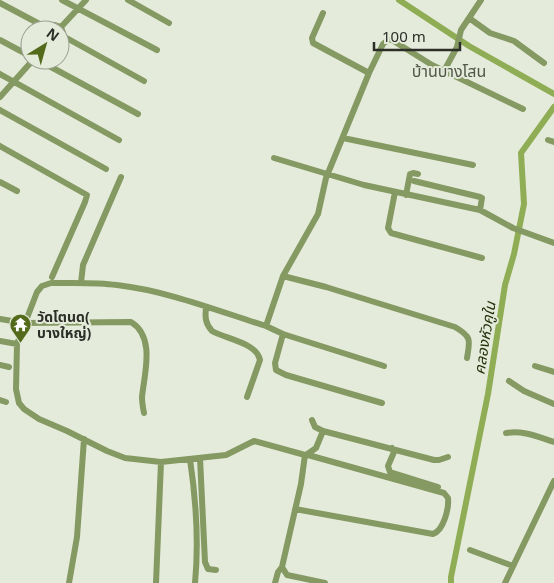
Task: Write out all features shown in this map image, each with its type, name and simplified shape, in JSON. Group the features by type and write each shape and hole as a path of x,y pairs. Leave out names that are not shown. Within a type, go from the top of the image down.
{"street":[{"path":"62,0 157,50"},
{"path":"67,20 86,0"},
{"path":"128,0 169,22"},
{"path":"444,71 457,47 459,35 481,0"},
{"path":"0,3 31,20"},
{"path":"323,12 312,38 313,43 369,73"},
{"path":"469,18 490,33 514,41 544,63"},
{"path":"0,40 20,51"},
{"path":"266,326 283,276 318,214 324,183 369,73 385,41 390,40 444,71 523,109"},
{"path":"70,42 144,81"},
{"path":"0,97 24,70"},
{"path":"57,70 138,114"},
{"path":"0,74 119,140"},
{"path":"0,110 106,169"},
{"path":"342,138 473,165"},
{"path":"0,146 87,194 52,277"},
{"path":"274,158 328,175 406,195 480,210 513,228 554,243"},
{"path":"406,195 410,174 418,174"},
{"path":"81,283 86,259 121,177"},
{"path":"414,181 480,197 482,202 480,210"},
{"path":"0,182 17,191"},
{"path":"395,192 388,228 391,233 482,258"},
{"path":"283,276 326,287 455,327 466,333 469,338 467,358"},
{"path":"295,509 433,534 440,528 448,506 448,498 444,494 254,441 231,454 161,462 125,458 30,415 19,403 16,388 17,344 21,323 37,292 42,286 51,283 116,284 138,288 266,326 283,334 384,366"},
{"path":"206,308 206,320 212,330 254,349 260,356 247,397"},
{"path":"0,319 21,323 132,322 143,337 147,352 148,362 142,398 144,413"},
{"path":"283,334 275,363 276,370 286,375 382,403"},
{"path":"0,341 17,344"},
{"path":"0,365 9,367"},
{"path":"535,366 554,372"},
{"path":"510,381 524,391 554,404"},
{"path":"312,420 315,426 323,431 434,460 448,457"},
{"path":"275,583 278,572 282,567 306,455 316,448 323,431"},
{"path":"506,433 515,431 554,442"},
{"path":"69,583 77,537 84,439"},
{"path":"392,448 394,454 388,466 390,472 438,487"},
{"path":"200,458 205,562 208,568 216,570"},
{"path":"190,459 196,533 195,583"},
{"path":"156,583 161,462"},
{"path":"504,583 554,481"},
{"path":"470,550 514,566"},
{"path":"282,567 287,575 325,583"}],"waterway":[{"path":"399,0 469,46 554,94"},
{"name":"คลองหัวคูใน","path":"451,583 488,394 505,285 514,254 524,204 521,153 554,107"}],"place":[{"name":"วัดโตนด( บางใหญ่)","path":"21,343"}],"district":[{"name":"บ้านบางโสน","path":"449,71"}]}
